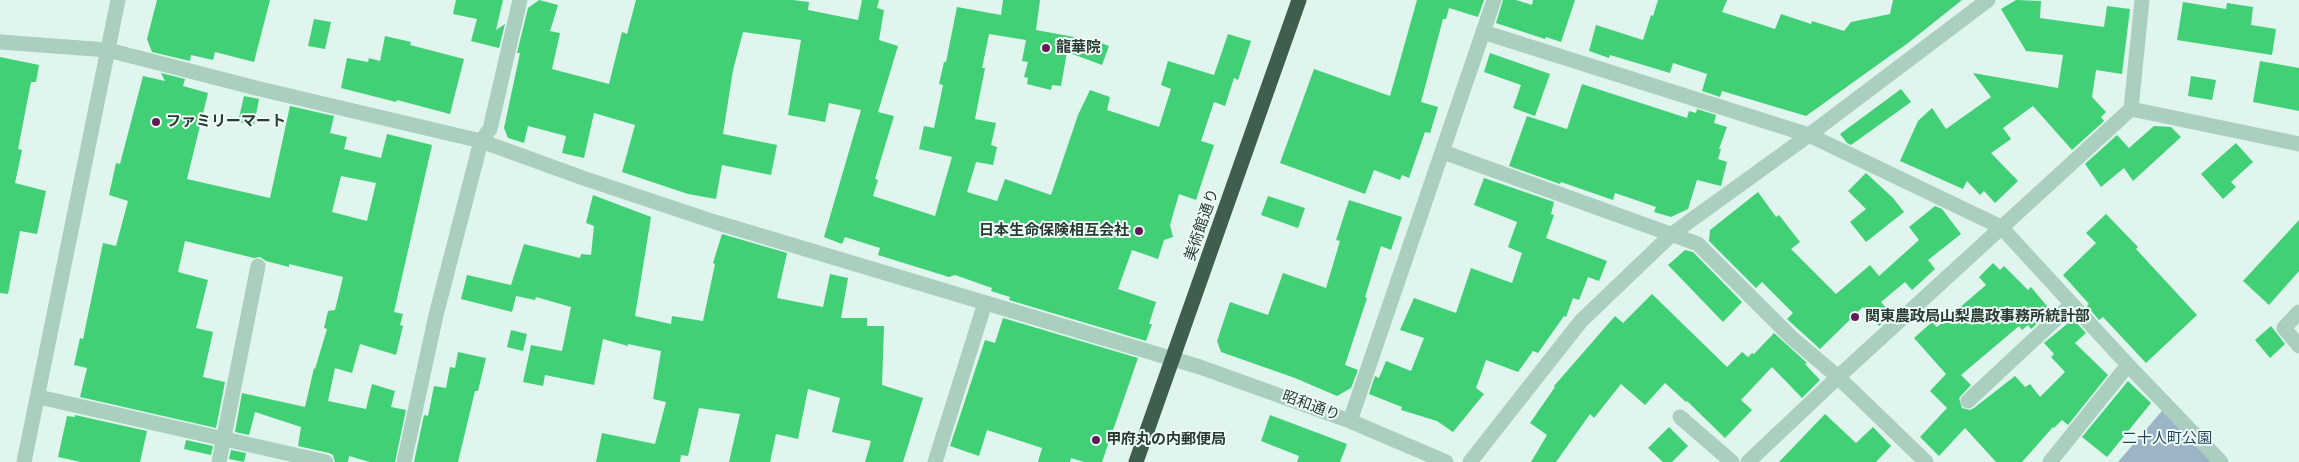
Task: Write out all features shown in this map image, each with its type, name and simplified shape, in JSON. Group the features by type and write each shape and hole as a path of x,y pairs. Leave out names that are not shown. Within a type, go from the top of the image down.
{"highway":[{"name":"美術館通り","path":"1136,462 1299,0"}],"street":[{"path":"24,462 39,397 118,0"},
{"path":"404,462 436,315 481,141 490,129 520,0"},
{"path":"1350,421 1494,0"},
{"path":"1470,462 1581,321 1672,234 1809,135 1988,0"},
{"path":"1748,462 1838,377 2131,109 2142,0"},
{"path":"1482,32 1809,135 2001,227 2128,365 2222,462"},
{"name":"昭和通り","path":"0,42 108,50 260,89 481,141 583,178 715,222 1174,358 1350,421 1446,462"},
{"path":"2131,109 2299,144"},
{"path":"1443,152 1698,244 1792,338 1838,377 1920,460"},
{"path":"219,462 258,266"},
{"path":"935,462 985,303"},
{"path":"1968,401 2072,304"},
{"path":"2299,312 2284,328 2299,346"},
{"path":"2050,462 2128,365"},
{"path":"39,397 326,462"},
{"path":"1680,417 1732,462"}],"green space":[{"name":"二十人町公園","path":"2167,405 2221,462 2118,462"}],"building":[{"path":"157,0 270,0 254,62 215,52 213,60 191,55 190,61 152,52 147,39"},
{"path":"456,0 503,0 496,30 505,24 499,48 471,41 477,19 453,14"},
{"path":"539,0 558,5 550,31 560,33 552,69 609,84 622,32 627,34 636,0 793,0 809,2 808,10 858,20 862,0 879,0 877,8 884,10 879,40 898,46 878,112 894,116 875,179 878,180 873,196 935,216 952,157 919,149 924,126 934,128 943,85 939,84 944,62 946,62 957,7 1001,15 1003,0 1040,0 1036,30 1096,41 1109,46 1102,65 1067,52 1061,86 1052,85 1051,90 1027,84 1028,78 1024,77 1028,62 1022,61 1026,40 989,34 982,68 985,68 975,119 996,123 991,145 997,147 993,165 976,162 967,192 997,201 1005,179 1051,195 1078,115 1090,90 1110,97 1107,110 1159,127 1171,89 1161,85 1168,61 1214,75 1228,34 1251,41 1238,80 1234,78 1225,106 1214,102 1201,141 1214,145 1196,200 1179,194 1170,225 1173,237 1164,240 1158,259 1132,250 1118,289 1156,302 1149,324 1152,324 1146,341 1009,300 1010,297 991,291 992,288 955,275 949,277 878,255 880,248 845,237 842,244 824,237 861,110 829,103 825,122 788,115 801,40 743,32 733,70 723,134 777,145 771,175 722,165 716,199 688,194 622,172 635,125 594,113 584,158 562,153 566,136 528,126 524,143 508,138 504,128 520,53 517,53 528,8"},
{"path":"1417,0 1484,0 1478,17 1449,8 1446,19 1443,19 1421,102 1438,107 1430,133 1425,132 1409,178 1402,175 1400,180 1374,170 1365,194 1280,163 1314,69 1390,96"},
{"path":"1503,0 1516,0 1532,5 1533,0 1575,0 1561,42 1546,37 1545,39 1496,23"},
{"path":"1658,0 1727,0 1722,12 1775,29 1781,14 1811,24 1812,21 1844,31 1851,22 1890,14 1893,0 1962,0 1908,43 1806,116 1722,91 1720,97 1702,91 1707,74 1673,63 1670,73 1610,55 1609,58 1589,51 1596,25 1643,40"},
{"path":"2016,0 2041,1 2040,18 2104,27 2107,6 2130,9 2122,74 2096,70 2092,97 2106,112 2101,117 2104,121 2072,150 2033,106 2003,128 2011,139 1991,153 2018,181 1995,203 1984,191 1980,195 1967,181 1963,189 1900,161 1918,121 1932,108 1946,129 1991,97 1973,73 2058,88 2063,55 2026,51 2001,9"},
{"path":"2183,2 2226,9 2227,3 2253,7 2251,25 2276,29 2272,55 2177,40"},
{"path":"314,19 331,22 325,49 308,46"},
{"path":"385,36 411,42 410,45 464,59 450,114 341,88 347,58 368,62 369,58 380,61"},
{"path":"1490,53 1550,74 1535,116 1513,108 1521,85 1484,72"},
{"path":"0,57 39,65 36,82 31,82 18,149 22,150 15,183 46,191 37,234 20,231 8,294 0,293"},
{"path":"2260,61 2299,68 2299,111 2253,102"},
{"path":"161,73 185,79 183,86 208,93 187,179 270,198 290,106 334,116 330,133 347,137 344,149 381,158 387,134 432,145 394,312 403,314 400,325 403,326 396,355 360,344 352,373 335,368 328,401 366,409 372,384 395,391 391,407 406,410 395,462 370,462 349,456 348,462 335,462 333,455 329,453 298,446 301,427 255,412 249,435 235,432 242,393 305,407 314,368 327,329 324,328 328,311 335,310 343,277 289,264 289,267 266,261 260,257 254,258 185,241 178,272 208,280 196,328 213,332 203,377 225,382 216,428 80,397 87,368 74,365 80,338 83,339 103,243 116,246 128,201 109,195 116,163 120,164 143,76 165,81","holes":["341,176 376,183 367,221 332,212"]},
{"path":"2191,76 2216,80 2212,100 2188,96"},
{"path":"1582,84 1687,118 1689,111 1696,113 1697,109 1716,115 1714,123 1727,127 1719,149 1721,149 1718,159 1727,162 1721,186 1697,180 1688,209 1671,217 1654,212 1656,207 1615,193 1613,200 1509,166 1527,116 1567,129"},
{"path":"1901,89 1911,102 1851,145 1847,143 1840,134"},
{"path":"244,96 259,99 254,125 238,122"},
{"path":"2154,126 2171,127 2181,137 2133,181 2124,168 2101,187 2085,164 2117,135 2129,148"},
{"path":"2236,143 2253,162 2231,182 2236,187 2223,199 2201,174"},
{"path":"1866,173 1893,198 1904,212 1866,242 1850,222 1866,209 1848,191"},
{"path":"1484,178 1554,202 1551,214 1554,215 1546,238 1607,261 1599,281 1588,277 1579,300 1573,298 1566,317 1564,316 1538,353 1533,351 1518,372 1486,360 1476,388 1484,394 1453,432 1437,421 1401,410 1402,407 1369,394 1375,376 1379,378 1386,361 1411,371 1424,338 1400,330 1414,298 1456,313 1471,268 1512,283 1522,253 1508,247 1517,222 1474,205"},
{"path":"1758,192 1776,217 1779,215 1800,242 1791,249 1836,294 1870,265 1879,276 1919,240 1909,227 1935,206 1942,209 1961,234 1928,260 1935,269 1912,290 1905,282 1881,302 1892,315 1879,326 1863,307 1820,349 1787,319 1793,313 1762,282 1756,288 1709,241 1710,230"},
{"path":"593,195 651,217 635,316 671,324 672,316 703,321 715,264 713,263 722,234 787,253 777,298 823,307 830,274 848,278 841,318 867,318 867,326 884,326 882,385 923,398 903,462 865,462 871,441 832,432 840,398 808,389 798,439 776,434 770,462 729,462 740,414 699,408 688,456 681,455 680,462 596,462 602,433 655,444 666,402 653,399 661,351 628,344 628,346 603,339 594,385 545,375 543,386 523,382 531,345 562,351 571,307 536,297 535,300 516,296 512,312 461,299 467,275 511,285 524,244 580,258 581,254 591,255 594,226 586,223"},
{"path":"1268,196 1305,208 1298,228 1261,215"},
{"path":"1349,200 1402,217 1391,250 1381,246 1365,297 1367,298 1345,365 1358,370 1351,388 1337,396 1295,378 1221,352 1217,341 1230,302 1268,315 1283,273 1326,288 1340,241 1336,240"},
{"path":"2106,214 2138,247 2136,249 2197,315 2146,363 2103,317 2099,320 2087,306 2089,304 2063,275 2096,243 2086,233"},
{"path":"2299,220 2299,271 2269,305 2243,281"},
{"path":"1685,250 1693,252 1742,302 1723,322 1668,265"},
{"path":"1993,263 2000,270 2004,266 2028,290 2031,287 2051,311 2031,329 2028,325 2022,330 2019,326 1961,375 1971,385 1959,398 1962,408 1970,410 1974,408 2015,376 2025,387 2030,384 2040,397 2065,372 2051,357 2054,354 2044,343 2073,319 2086,333 2075,343 2108,375 2068,425 2062,420 2053,427 2022,462 1996,462 1965,428 1939,456 1920,437 1947,408 1930,391 1946,374 1914,338 1932,322 1937,327 1986,285 1979,277"},
{"path":"1652,294 1727,367 1742,352 1748,357 1752,353 1754,354 1774,333 1807,363 1805,364 1820,380 1802,398 1772,367 1741,400 1752,410 1725,438 1687,401 1665,383 1645,405 1621,384 1594,418 1590,414 1556,462 1531,462 1547,435 1530,423 1554,386 1615,316 1623,323"},
{"path":"1003,318 1138,358 1102,462 1084,462 1071,458 1070,462 1038,462 1042,448 987,430 979,456 950,446 985,340 995,343"},
{"path":"2271,326 2285,344 2270,358 2255,340"},
{"path":"511,330 527,334 523,351 507,347"},
{"path":"458,352 486,358 478,391 475,391 458,462 414,462 424,415 428,416 434,386 446,388 450,367 455,368"},
{"path":"2128,381 2151,403 2107,457 2082,437"},
{"path":"1825,414 1856,443 1873,427 1891,446 1876,462 1779,462"},
{"path":"75,415 147,431 140,462 81,462 58,457 67,416 75,417"},
{"path":"1270,415 1347,444 1340,462 1297,462 1299,456 1261,441"},
{"path":"1669,427 1688,446 1672,462 1663,462 1648,448"},
{"path":"186,440 213,446 211,455 184,449"},
{"path":"231,450 246,453 244,462 229,459"}],"place":[{"name":"龍華院","path":"1046,48"},
{"name":"ファミリーマート","path":"156,122"},
{"name":"日本生命保険相互会社","path":"1139,231"},
{"name":"関東農政局山梨農政事務所統計部","path":"1855,317"},
{"name":"甲府丸の内郵便局","path":"1096,440"}]}
